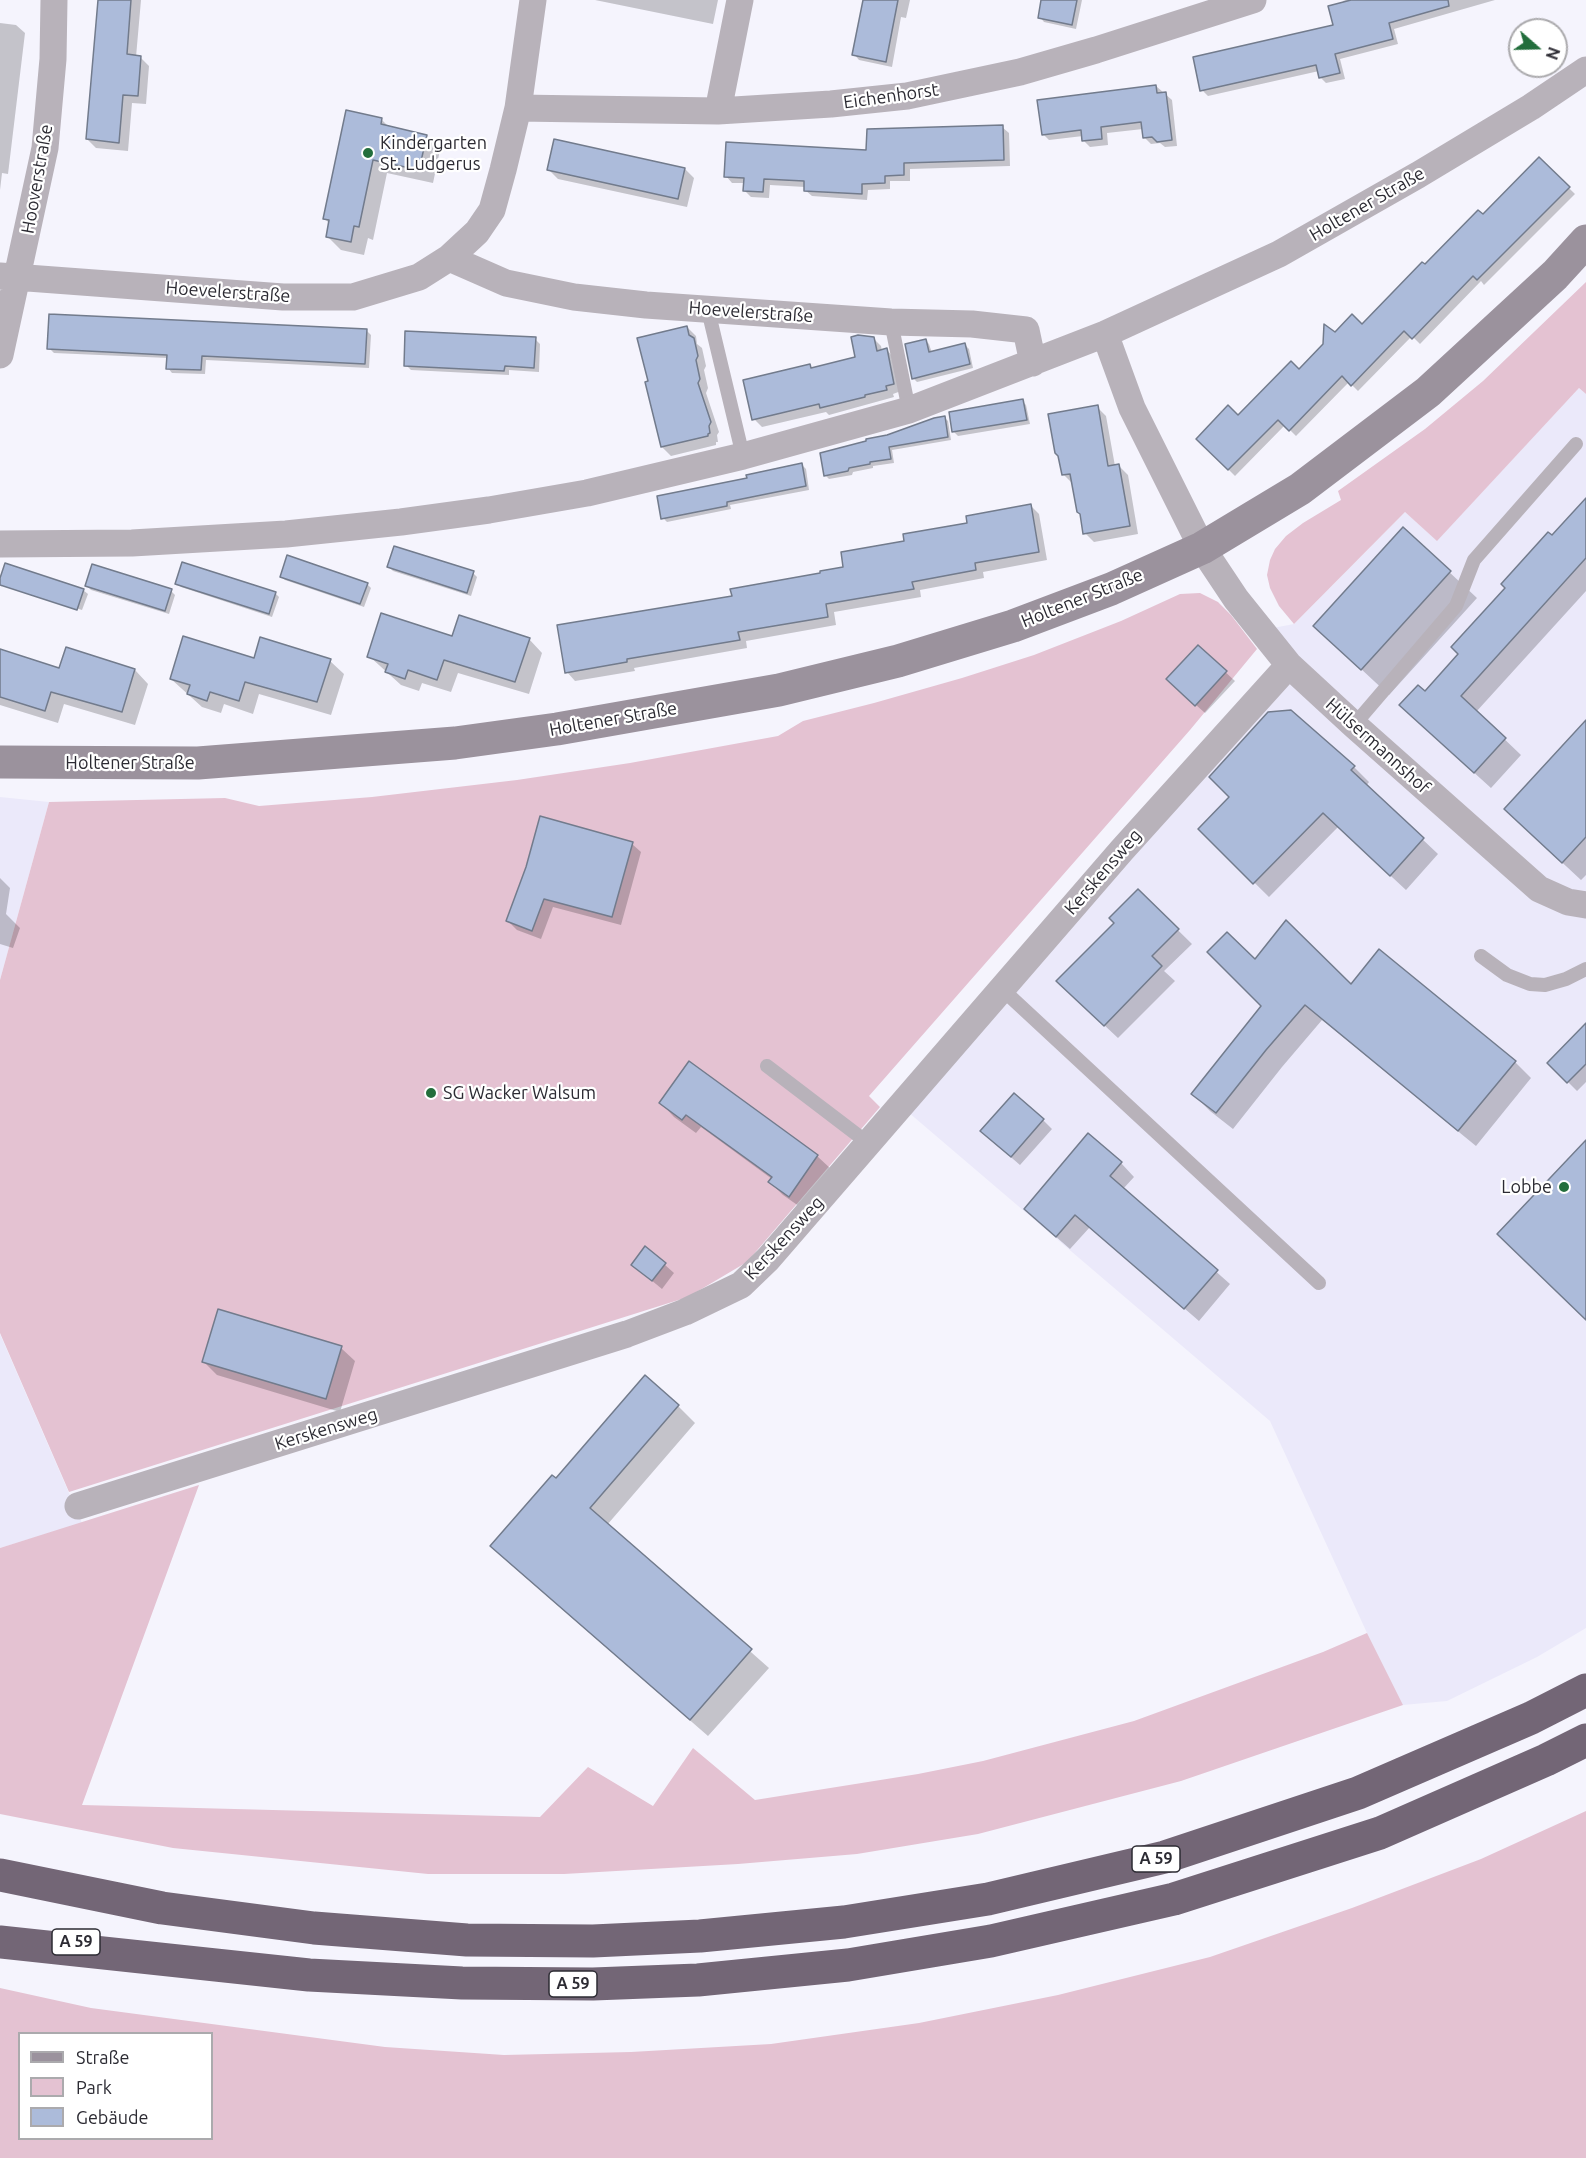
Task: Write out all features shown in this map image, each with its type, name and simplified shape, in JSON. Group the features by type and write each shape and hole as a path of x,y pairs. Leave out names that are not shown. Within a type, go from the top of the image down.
{"highway":[{"name":"A 59","path":"0,1875 162,1908 314,1928 467,1940 593,1941 700,1936 844,1922 987,1899 1166,1857 1358,1793 1531,1719 1586,1690"},
{"name":"A 59","path":"0,1926 153,1957 309,1975 474,1983 593,1984 698,1980 848,1965 991,1941 1174,1899 1380,1833 1586,1740"},
{"path":"0,1863 51,1886"},
{"path":"0,1942 153,1957"}],"street":[{"name":"Hooverstraße","path":"0,355 9,277 45,148 53,59 54,0"},
{"name":"Hoevelerstraße","path":"9,277 283,297 353,297 419,278 449,258 477,232 492,210 518,108 533,0"},
{"path":"718,111 740,0"},
{"name":"Eichenhorst","path":"518,108 718,111 831,104 907,96 1020,72 1253,0"},
{"name":"Holtener Straße","path":"0,544 132,543 286,534 489,510 587,493 743,456 909,410 1105,334 1279,254 1418,175 1531,107 1586,70"},
{"name":"Holtener Straße","path":"0,762 198,763 443,744 556,729 756,694 898,661 1013,626 1111,588 1202,548 1300,489 1428,392 1555,275 1586,241"},
{"name":"Hoevelerstraße","path":"449,258 507,284 574,297 646,305 891,322 972,324 1026,330 1034,363"},
{"path":"1105,334 1132,408 1202,548"},
{"name":"Hülsermannshof","path":"1202,548 1236,599 1289,665 1539,889 1568,902 1586,905"},
{"name":"Kerskensweg","path":"78,1506 627,1334 741,1285 768,1259 1122,850 1289,665"}],"lane":[{"path":"708,309 743,456"},
{"path":"891,322 909,410"},
{"path":"1354,725 1456,606 1474,560 1576,444"},
{"path":"1481,956 1507,975 1530,984 1545,985 1566,979 1586,969"},
{"path":"1002,989 1319,1283"},
{"path":"767,1066 868,1143"}],"shaded area":[{"path":"1579,388 1586,394 1586,1628 1537,1657 1447,1701 1403,1705 1367,1633 1270,1421 901,1106 1271,666 1273,628 1294,624 1405,512 1437,540"},
{"path":"0,797 49,802 0,980"},
{"path":"0,1334 82,1523 0,1548"}],"green space":[{"path":"1586,282 1586,394 1579,388 1437,541 1405,512 1294,624 1279,606 1270,588 1267,575 1275,549 1286,536 1341,500 1338,491 1425,429 1483,381"},
{"path":"1200,593 1218,602 1257,649 1190,730 869,1096 880,1107 747,1262 688,1297 69,1492 0,1333 0,980 49,802 225,798 259,806 372,797 517,780 630,763 778,736 803,721 962,678 1034,655 1121,621 1180,594"},
{"path":"199,1485 82,1805 540,1817 588,1767 653,1806 693,1748 755,1800 918,1774 983,1761 1134,1721 1323,1652 1367,1633 1403,1705 1181,1781 978,1834 857,1854 738,1864 564,1874 428,1874 173,1848 0,1814 0,1548"},
{"path":"1586,1811 1586,2158 0,2158 0,1988 91,2008 385,2047 504,2055 631,2052 771,2044 919,2023 1058,1995 1210,1957 1352,1908 1481,1859"}],"building":[{"path":"98,0 131,0 127,54 141,56 138,96 123,95 119,143 86,139"},
{"path":"863,0 898,0 886,62 852,55"},
{"path":"1041,0 1077,0 1072,25 1038,18"},
{"path":"1351,0 1448,0 1449,6 1389,23 1393,39 1335,54 1340,73 1319,78 1316,65 1200,91 1193,57 1333,25 1328,6"},
{"path":"1156,85 1157,93 1166,92 1172,140 1157,142 1152,137 1143,138 1141,122 1101,127 1102,139 1082,141 1081,130 1042,135 1037,100"},
{"name":"Kindergarten St. Ludgerus","path":"346,110 382,118 381,124 427,135 419,170 373,160 359,227 354,226 351,242 326,237 329,220 323,219"},
{"path":"1003,125 1004,160 904,163 904,175 885,176 885,183 862,184 862,194 804,191 804,181 764,179 763,192 743,191 744,178 724,177 726,142 866,150 867,129"},
{"path":"554,139 685,168 678,199 547,170"},
{"path":"1539,157 1570,187 1477,280 1473,276 1412,339 1404,331 1351,386 1342,376 1289,431 1278,420 1228,470 1196,439 1228,405 1238,415 1291,361 1299,369 1323,344 1324,324 1335,332 1352,314 1362,324 1422,262 1425,264 1478,210 1483,214"},
{"path":"49,314 367,329 365,364 202,356 201,370 166,369 167,355 47,349"},
{"path":"687,326 689,335 694,338 698,356 696,360 700,379 698,383 711,422 710,433 708,436 661,447 637,338"},
{"path":"405,331 536,337 534,368 505,366 504,371 404,366"},
{"path":"858,335 874,337 877,351 887,348 894,384 886,386 887,390 820,408 819,404 752,420 743,380 810,364 811,368 855,357 851,337"},
{"path":"926,339 929,352 965,343 970,364 912,379 905,344"},
{"path":"1023,399 1027,420 952,432 949,412"},
{"path":"1098,405 1108,466 1119,464 1130,526 1083,534 1070,474 1062,475 1058,456 1055,453 1048,414"},
{"path":"945,416 948,437 889,447 891,459 870,462 870,464 849,468 848,471 824,476 820,453"},
{"path":"802,463 806,486 727,502 727,506 661,519 657,496 747,478 746,475"},
{"path":"1586,498 1586,558 1461,696 1506,738 1474,773 1399,705 1418,685 1425,691 1458,654 1451,647 1505,588 1501,584 1548,532 1552,535"},
{"path":"1031,504 1039,552 975,563 976,570 912,582 914,589 826,604 828,617 738,632 740,640 627,659 627,662 565,673 557,625 732,596 730,589 843,567 841,552 904,541 903,534 967,523 966,516"},
{"path":"1403,527 1451,571 1361,670 1313,626"},
{"path":"394,546 474,571 467,593 387,567"},
{"path":"287,555 368,583 360,604 280,577"},
{"path":"182,562 276,592 269,614 175,584"},
{"path":"5,563 84,589 77,610 0,585"},
{"path":"92,564 172,589 165,611 85,586"},
{"path":"381,613 452,636 459,615 530,638 515,682 444,660 437,680 408,670 405,679 385,672 388,664 367,657"},
{"path":"183,636 254,658 260,637 331,659 317,702 245,682 239,701 210,692 207,701 187,694 190,685 170,679"},
{"path":"1198,645 1227,671 1195,706 1166,679"},
{"path":"66,647 135,669 122,712 51,692 45,711 0,697 0,649 59,668"},
{"path":"1291,710 1355,766 1351,770 1424,838 1390,876 1323,813 1253,884 1198,829 1229,797 1209,777 1268,712"},
{"path":"1586,720 1586,837 1562,863 1504,809"},
{"path":"540,816 633,842 612,917 544,899 532,931 506,921 526,867"},
{"path":"1138,889 1179,929 1152,956 1162,966 1104,1026 1056,981 1114,923 1109,918"},
{"path":"1286,920 1351,984 1379,949 1516,1061 1458,1131 1305,1005 1216,1113 1191,1094 1261,1006 1207,952 1227,932 1255,959"},
{"path":"1586,1023 1586,1064 1567,1083 1547,1063"},
{"path":"689,1061 818,1155 789,1197 768,1182 772,1177 686,1115 682,1120 659,1103"},
{"path":"1014,1093 1044,1119 1011,1157 980,1131"},
{"path":"1088,1133 1122,1162 1110,1176 1218,1270 1184,1309 1075,1215 1056,1237 1024,1209"},
{"name":"Lobbe","path":"1586,1140 1586,1320 1497,1234"},
{"path":"645,1246 666,1263 652,1281 631,1265"},
{"path":"218,1309 342,1346 326,1399 202,1362"},
{"path":"645,1375 679,1405 590,1508 752,1649 690,1720 490,1546 552,1475 556,1478"}],"place":[{"name":"Kindergarten St. Ludgerus","path":"368,153"},
{"name":"SG Wacker Walsum","path":"431,1093"},
{"name":"Lobbe","path":"1564,1187"}]}
